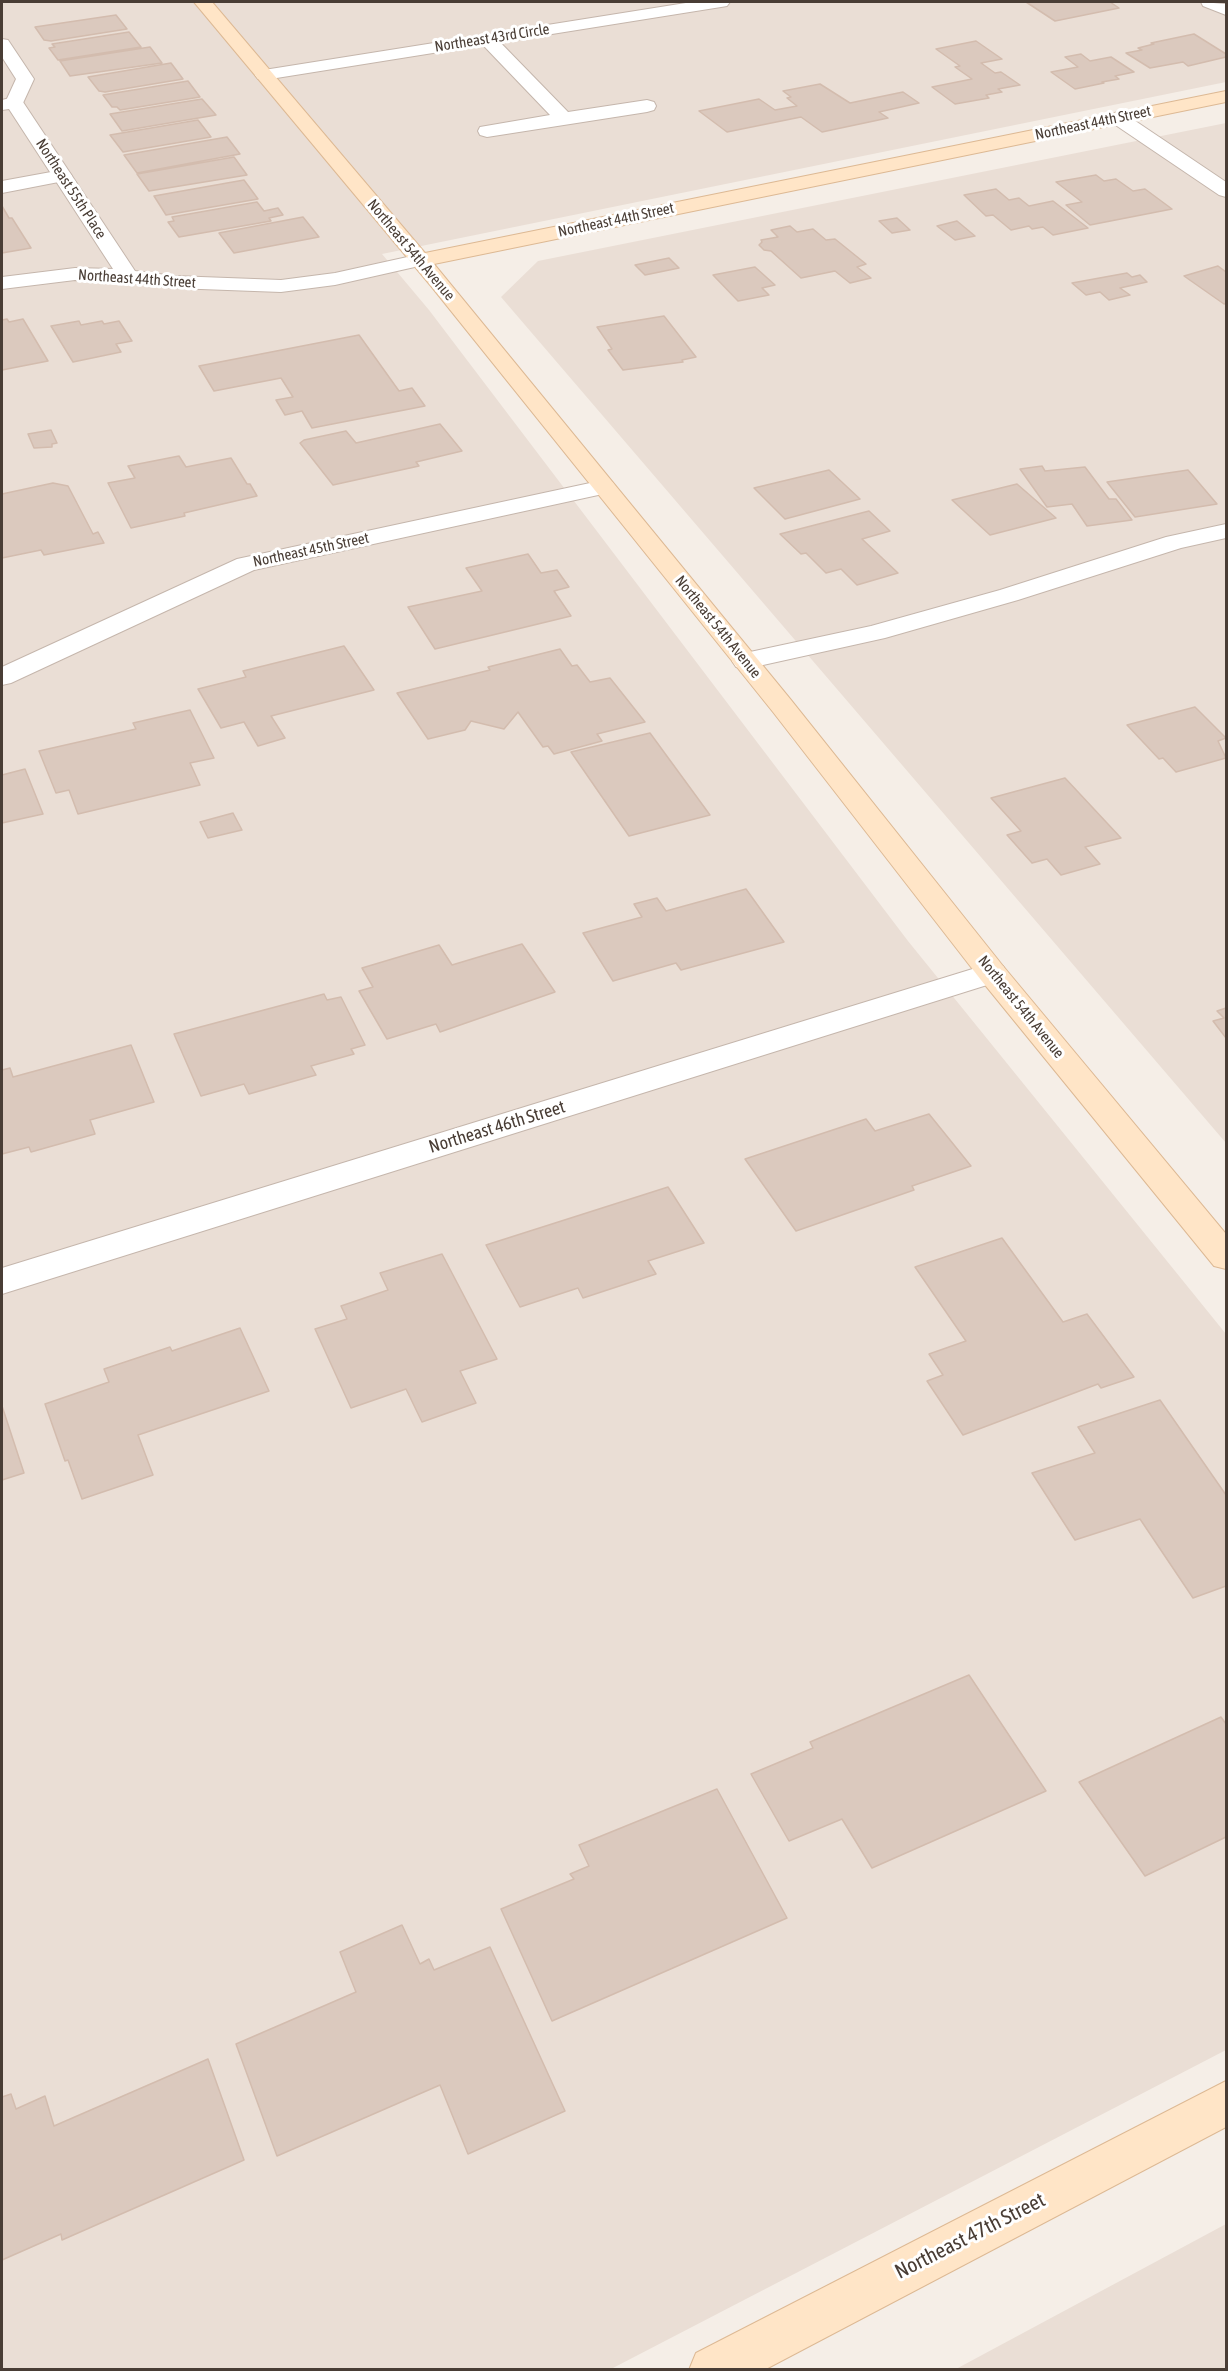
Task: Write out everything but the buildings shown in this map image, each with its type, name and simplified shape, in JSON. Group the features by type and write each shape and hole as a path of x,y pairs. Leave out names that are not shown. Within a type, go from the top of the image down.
{"street":[{"name":"Northeast 54th Avenue","path":"203,2 421,260 745,661 992,973 1227,1257"},
{"name":"Northeast 43rd Circle","path":"264,75 721,2"},
{"path":"1209,2 1227,9"},
{"path":"487,39 564,118"},
{"path":"2,44 25,79 8,104"},
{"name":"Northeast 44th Street","path":"2,283 75,273 128,276 184,283 281,286 334,279 1227,96"},
{"name":"Northeast 55th Place","path":"8,104 62,176 128,276"},
{"path":"487,131 647,106"},
{"path":"1118,118 1227,191"},
{"path":"2,187 62,176"},
{"name":"Northeast 45th Street","path":"2,677 246,564 604,487"},
{"path":"745,661 886,630 1010,595 1175,542 1227,531"},
{"name":"Northeast 46th Street","path":"2,1281 992,973"},
{"name":"Northeast 47th Street","path":"713,2370 1227,2103"}],"shaded area":[{"path":"2,2 1226,2 1226,82 382,254 429,310 908,941 1226,1334 1226,2050 611,2369 2,2370"},
{"path":"1226,123 1226,1143 501,297 538,261"},
{"path":"1226,2224 1226,2369 956,2369"}]}
